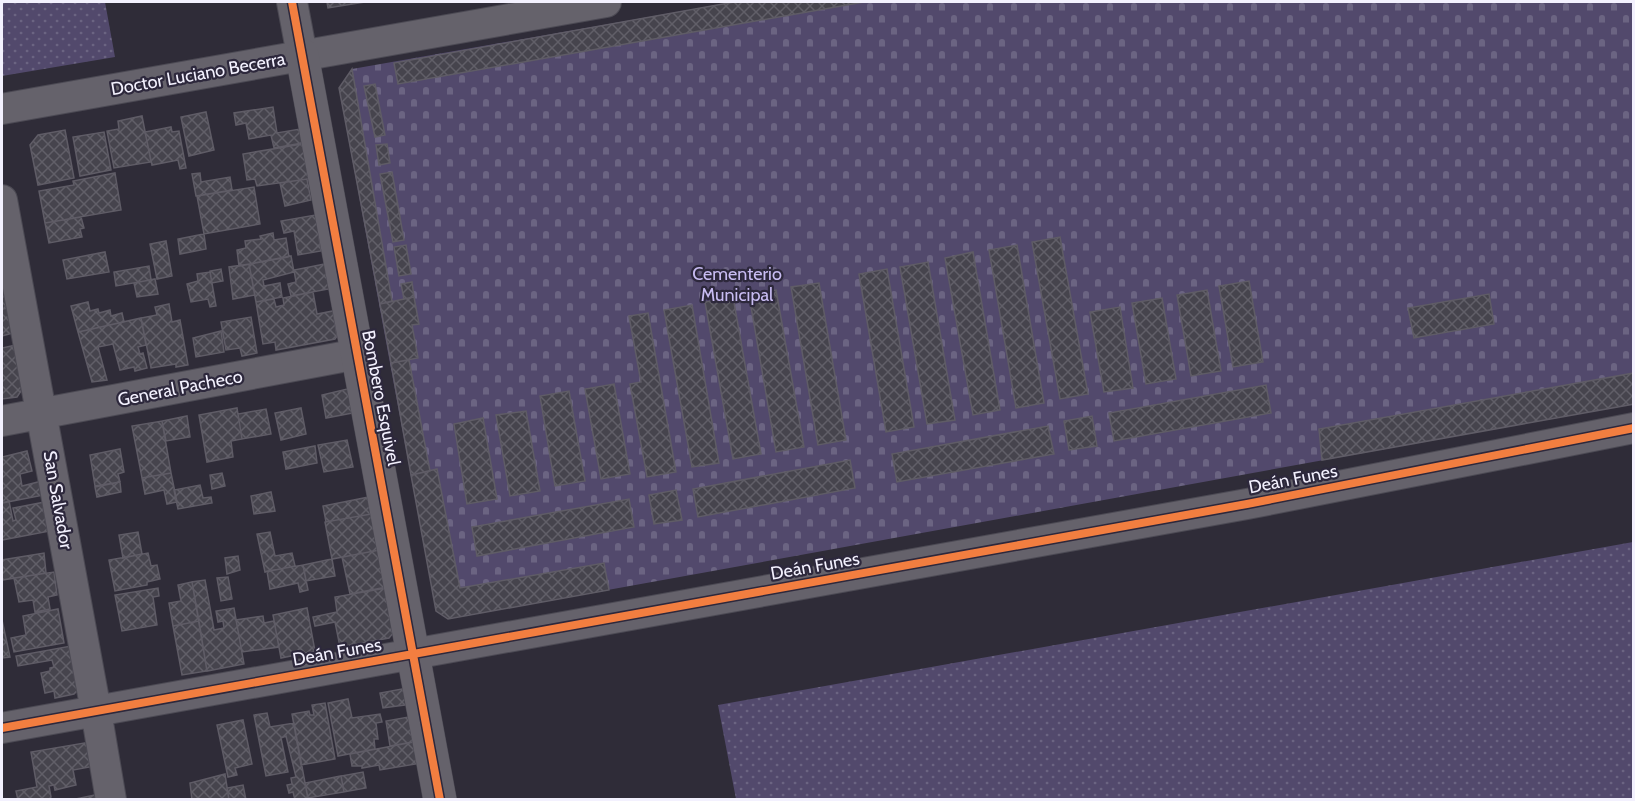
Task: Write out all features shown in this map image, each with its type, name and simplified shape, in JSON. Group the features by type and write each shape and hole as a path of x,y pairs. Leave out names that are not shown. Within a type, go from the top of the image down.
{"street":[{"name":"Bombero Esquivel","path":"292,2 440,800"},
{"name":"Doctor Luciano Becerra","path":"2,109 606,2"},
{"name":"San Salvador","path":"2,201 111,800"},
{"name":"General Pacheco","path":"2,421 358,354"},
{"name":"Deán Funes","path":"2,728 1247,504 1634,428"}],"green space":[{"path":"2,2 105,2 115,57 2,76"},
{"name":"Cementerio Municipal","path":"734,2 1633,2 1633,404 448,619 436,611 339,88 352,69"},
{"path":"1633,542 1633,799 736,799 718,705"}],"building":[{"path":"327,2 365,2 328,8"},
{"path":"734,2 864,2 398,84 394,63"},
{"path":"352,69 392,301 380,304 339,88"},
{"path":"375,84 385,135 375,137 364,86"},
{"path":"273,107 277,133 306,128 308,142 274,148 271,135 249,139 246,123 236,125 234,113"},
{"path":"206,112 214,150 189,156 181,117"},
{"path":"142,116 151,162 114,168 107,131 119,129 118,121"},
{"path":"171,127 172,132 179,131 186,168 180,169 178,160 152,165 145,132"},
{"path":"65,130 74,178 38,185 30,145 38,135"},
{"path":"104,132 111,170 80,176 73,137"},
{"path":"302,144 315,178 257,186 255,179 247,180 243,154"},
{"path":"387,144 390,163 379,165 376,145"},
{"path":"392,172 404,240 393,242 380,174"},
{"path":"115,173 121,210 45,223 39,191 74,185 73,181"},
{"path":"200,173 201,182 230,177 232,190 196,196 192,174"},
{"path":"307,179 311,200 285,206 280,183"},
{"path":"254,187 260,224 204,234 197,196"},
{"path":"321,214 325,236 319,237 321,251 298,255 294,231 284,233 281,221"},
{"path":"81,217 84,228 80,229 82,237 49,243 45,223"},
{"path":"273,233 274,240 286,238 289,257 239,266 237,250 246,248 245,241 261,239 260,236"},
{"path":"204,234 206,249 180,254 178,239"},
{"path":"1060,237 1088,394 1060,399 1032,242"},
{"path":"166,241 172,276 157,279 150,244"},
{"path":"406,245 411,274 399,276 394,247"},
{"path":"1017,245 1044,403 1016,408 989,250"},
{"path":"105,252 109,272 67,279 63,260"},
{"path":"973,252 1000,410 973,415 945,258"},
{"path":"291,256 294,272 263,280 264,286 280,283 282,297 256,302 249,264"},
{"path":"928,262 955,420 927,424 900,267"},
{"path":"330,263 334,288 291,296 288,284 296,282 294,270"},
{"path":"249,264 255,295 233,299 229,267"},
{"path":"149,266 151,280 116,286 114,272"},
{"path":"221,269 223,281 212,283 210,271"},
{"path":"887,269 914,427 886,432 859,274"},
{"path":"210,272 216,306 210,307 208,299 191,302 187,284 198,281 197,274"},
{"path":"155,279 158,294 137,297 134,283"},
{"path":"1249,281 1263,362 1233,367 1219,286"},
{"path":"4,282 9,308 2,309 2,283"},
{"path":"412,282 414,297 404,299 401,284"},
{"path":"819,283 846,440 818,445 791,287"},
{"path":"776,290 804,447 776,452 749,295"},
{"path":"1207,290 1221,371 1191,376 1177,295"},
{"path":"313,292 317,314 333,311 337,336 335,339 276,350 275,342 263,344 256,302 274,299 276,307 284,305 283,298"},
{"path":"1489,294 1494,324 1414,338 1408,308"},
{"path":"414,297 419,324 412,325 418,358 391,363 380,304"},
{"path":"733,297 761,454 733,459 705,302"},
{"path":"1162,298 1176,379 1146,384 1132,303"},
{"path":"88,302 90,311 98,309 99,313 110,310 111,316 122,313 124,322 78,332 71,306"},
{"path":"169,304 172,322 180,320 188,365 176,367 176,364 151,368 141,318 157,315 155,307"},
{"path":"692,305 719,463 692,467 664,310"},
{"path":"1120,307 1133,388 1104,392 1090,312"},
{"path":"9,308 13,333 2,336 2,309"},
{"path":"648,313 676,472 647,477 630,384 641,382 629,316"},
{"path":"251,317 257,353 242,356 240,348 226,350 221,322"},
{"path":"141,318 146,345 138,347 140,354 143,353 147,368 135,371 134,367 120,370 113,344 98,347 107,380 92,382 78,332"},
{"path":"221,331 224,352 196,357 193,338"},
{"path":"16,345 23,388 17,397 2,399 2,348"},
{"path":"409,360 430,471 411,475 391,363"},
{"path":"1634,373 1634,404 1322,460 1319,429"},
{"path":"614,384 630,474 601,479 585,389"},
{"path":"1266,385 1271,413 1114,441 1109,413"},
{"path":"347,389 358,412 326,418 322,395"},
{"path":"569,391 585,481 555,486 540,396"},
{"path":"237,408 242,439 231,441 233,457 207,462 199,415"},
{"path":"301,408 306,434 281,440 275,413"},
{"path":"266,409 271,434 242,439 238,414"},
{"path":"526,411 540,491 510,496 496,415"},
{"path":"187,416 190,437 166,441 162,421"},
{"path":"1092,416 1097,446 1069,450 1064,421"},
{"path":"483,418 497,499 467,504 454,424"},
{"path":"162,421 171,473 142,478 132,426"},
{"path":"1048,426 1054,454 897,482 892,454"},
{"path":"347,440 353,467 324,472 318,445"},
{"path":"315,446 317,463 286,469 283,452"},
{"path":"120,449 124,472 118,474 120,482 95,486 90,455"},
{"path":"27,451 32,471 20,474 22,486 42,481 44,495 2,503 2,457"},
{"path":"850,460 855,488 698,517 693,489"},
{"path":"437,469 460,588 604,563 609,590 448,619 436,611 411,475"},
{"path":"171,473 177,502 167,504 164,490 145,494 142,478"},
{"path":"222,473 225,486 212,489 210,475"},
{"path":"120,482 121,492 97,497 95,487"},
{"path":"200,485 203,498 211,497 212,503 178,509 174,490"},
{"path":"676,490 682,520 654,524 649,495"},
{"path":"271,492 275,511 254,514 251,496"},
{"path":"374,496 377,513 326,522 323,506"},
{"path":"629,499 634,527 477,556 472,527"},
{"path":"9,501 13,521 16,520 13,508 45,502 50,531 2,540 2,503"},
{"path":"377,513 385,549 332,559 325,522"},
{"path":"138,532 142,554 123,558 119,535"},
{"path":"270,532 275,556 292,553 295,566 265,572 257,534"},
{"path":"385,549 392,586 350,594 342,557"},
{"path":"44,553 46,573 2,580 2,560"},
{"path":"148,553 151,566 157,565 160,579 147,582 147,585 115,591 109,560"},
{"path":"238,556 240,570 227,574 225,558"},
{"path":"332,559 335,576 306,581 303,565"},
{"path":"303,565 308,590 300,592 298,583 270,589 267,571"},
{"path":"54,572 57,595 48,597 50,609 35,612 33,600 19,602 14,578"},
{"path":"228,577 232,599 221,601 217,578"},
{"path":"205,580 214,630 224,628 223,621 218,622 216,611 234,608 244,664 207,671 192,582"},
{"path":"192,582 199,621 173,626 169,603 181,601 178,585"},
{"path":"392,587 399,626 389,638 340,647 335,622 315,626 313,617 337,612 335,597"},
{"path":"158,588 159,596 153,597 157,625 122,631 115,595"},
{"path":"307,608 315,651 281,658 273,615"},
{"path":"58,609 64,643 14,652 11,638 26,635 23,616"},
{"path":"263,616 264,623 274,621 279,647 242,652 236,620"},
{"path":"2,620 10,657 2,658"},
{"path":"199,621 207,671 182,675 173,626"},
{"path":"71,646 80,688 74,694 55,698 54,691 45,693 41,673 50,671 50,668 54,667 52,660 18,666 16,656"},
{"path":"402,689 410,694 412,704 383,708 380,693"},
{"path":"348,699 352,718 380,714 382,722 376,723 378,739 374,739 375,749 338,756 328,703"},
{"path":"325,703 335,759 301,765 292,714 309,711 310,715 314,715 312,705"},
{"path":"267,713 270,727 294,723 308,799 295,800 293,792 289,793 287,785 292,784 291,778 296,777 286,736 281,738 288,772 266,776 254,715"},
{"path":"414,716 418,741 390,746 386,721"},
{"path":"243,720 252,764 235,768 237,775 228,777 217,725"},
{"path":"419,741 422,763 380,770 379,765 362,768 362,766 352,766 350,754"},
{"path":"90,742 95,766 73,770 76,785 55,790 54,785 49,786 51,797 48,800 18,800 16,791 37,787 31,752"},
{"path":"363,772 366,788 344,792 341,776"},
{"path":"225,774 229,800 192,800 190,783"},
{"path":"341,776 344,792 308,798 305,783"},
{"path":"243,785 246,800 229,800 227,788"},
{"path":"100,794 101,800 71,800"}],"cycle path":[{"path":"292,2 440,800"},
{"path":"2,728 1247,504 1634,428"}]}
